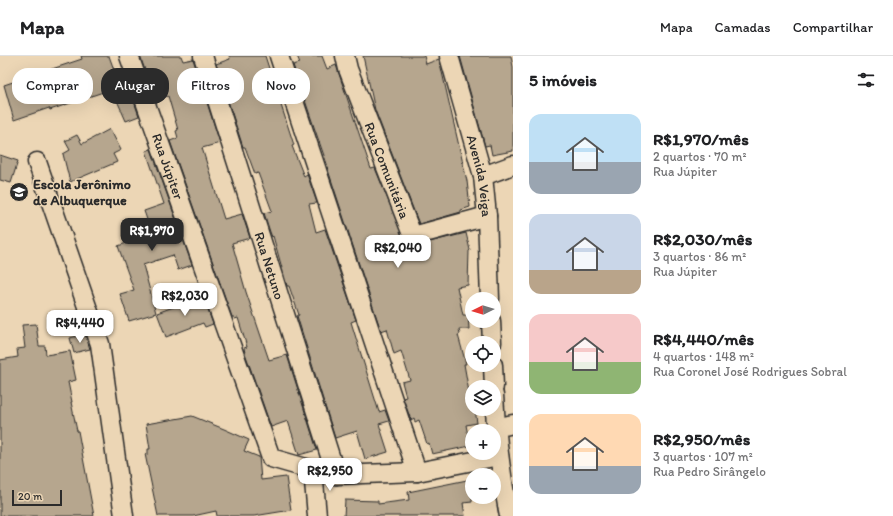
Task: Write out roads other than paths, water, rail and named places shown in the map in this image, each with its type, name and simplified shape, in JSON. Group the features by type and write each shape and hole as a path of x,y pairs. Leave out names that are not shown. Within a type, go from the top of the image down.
{"street":[{"name":"Rua Júpiter","path":"129,56 271,458 313,470"},
{"name":"Rua Netuno","path":"203,56 336,475"},
{"path":"279,56 417,472"},
{"name":"Rua Comunitária","path":"345,56 354,84 411,232 414,235 417,235 486,216"},
{"name":"Avenida Veiga","path":"449,56 483,176 490,292"},
{"path":"37,162 100,344 124,516"},
{"path":"483,176 513,165"},
{"path":"501,427 513,424"},
{"path":"317,516 313,470 336,475 417,472 478,460"},
{"path":"500,460 508,489 509,516"}],"place":[{"name":"Escola Jerônimo de Albuquerque","path":"19,192"}]}
